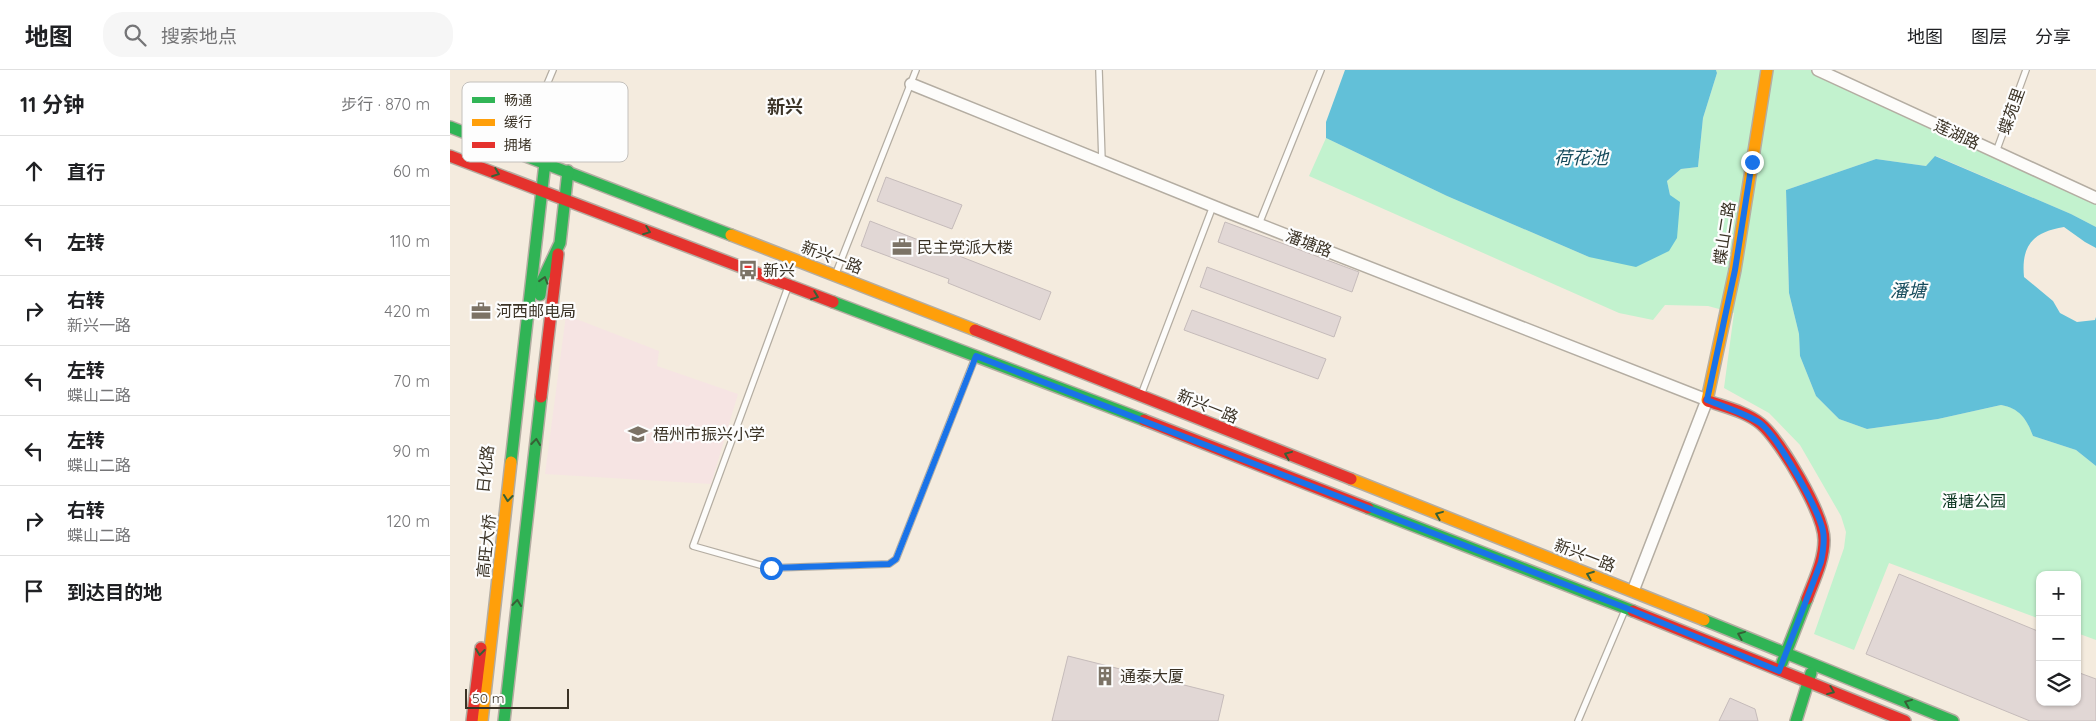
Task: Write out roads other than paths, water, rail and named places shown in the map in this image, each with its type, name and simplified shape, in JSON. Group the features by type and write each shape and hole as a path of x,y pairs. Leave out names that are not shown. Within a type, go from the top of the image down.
{"main road":[{"name":"蝶山二路","path":"1707,400 1735,270 1767,70"},
{"name":"新兴一路","path":"450,127 462,132"},
{"path":"450,156 462,161"},
{"path":"466,162 976,356 1626,608 1905,721"},
{"name":"新兴一路","path":"545,163 836,275 1633,591 1953,721"},
{"name":"日化路","path":"530,345 538,224 545,163"},
{"path":"504,721 568,171"},
{"name":"日化路","path":"472,721 526,255 538,224"},
{"path":"530,345 542,280 560,243"},
{"name":"高旺大桥","path":"482,721 530,345"},
{"name":"高旺大桥","path":"492,721 530,345"},
{"path":"1707,400 1758,422 1768,430 1780,447 1816,512 1823,531 1821,562 1779,671"},
{"path":"1796,721 1814,665"}],"street":[{"name":"莲湖路","path":"1818,70 2096,198"},
{"name":"潘塘路","path":"911,84 1213,206 1707,400"},
{"name":"蝶山二路","path":"1633,591 1707,400"}],"lane":[{"path":"547,82 552,70"},
{"path":"836,275 916,70"},
{"path":"1099,70 1102,161"},
{"path":"1259,224 1321,70"},
{"name":"蝶苑里","path":"1996,152 2026,70"},
{"path":"1140,397 1213,206"},
{"path":"789,285 693,546 771,568 889,564 896,559 976,356"},
{"path":"1578,721 1626,608"}],"water":[{"name":"荷花池","path":"1345,70 1716,70 1717,73 1703,118 1698,167 1681,169 1667,181 1670,195 1680,202 1677,238 1669,251 1636,267 1589,257 1447,196 1326,138 1326,122"},
{"name":"潘塘","path":"1935,156 2071,214 2096,227 2096,248 2064,227 2044,232 2031,242 2027,248 2024,277 2053,301 2060,313 2077,322 2095,320 2096,317 2096,466 2076,450 2033,436 2028,424 2021,415 2007,406 2001,405 1938,419 1867,429 1839,419 1816,396 1800,356 1799,334 1789,293 1786,190 1876,159 1926,166"}],"place":[{"name":"民主党派大楼","path":"902,247"},
{"name":"新兴","path":"748,270"},
{"name":"河西邮电局","path":"481,311"},
{"name":"梧州市振兴小学","path":"638,434"},
{"name":"通泰大厦","path":"1105,676"}],"district":[{"name":"新兴","path":"785,106"}],"park label":[{"name":"潘塘公园","path":"1974,501"}]}
